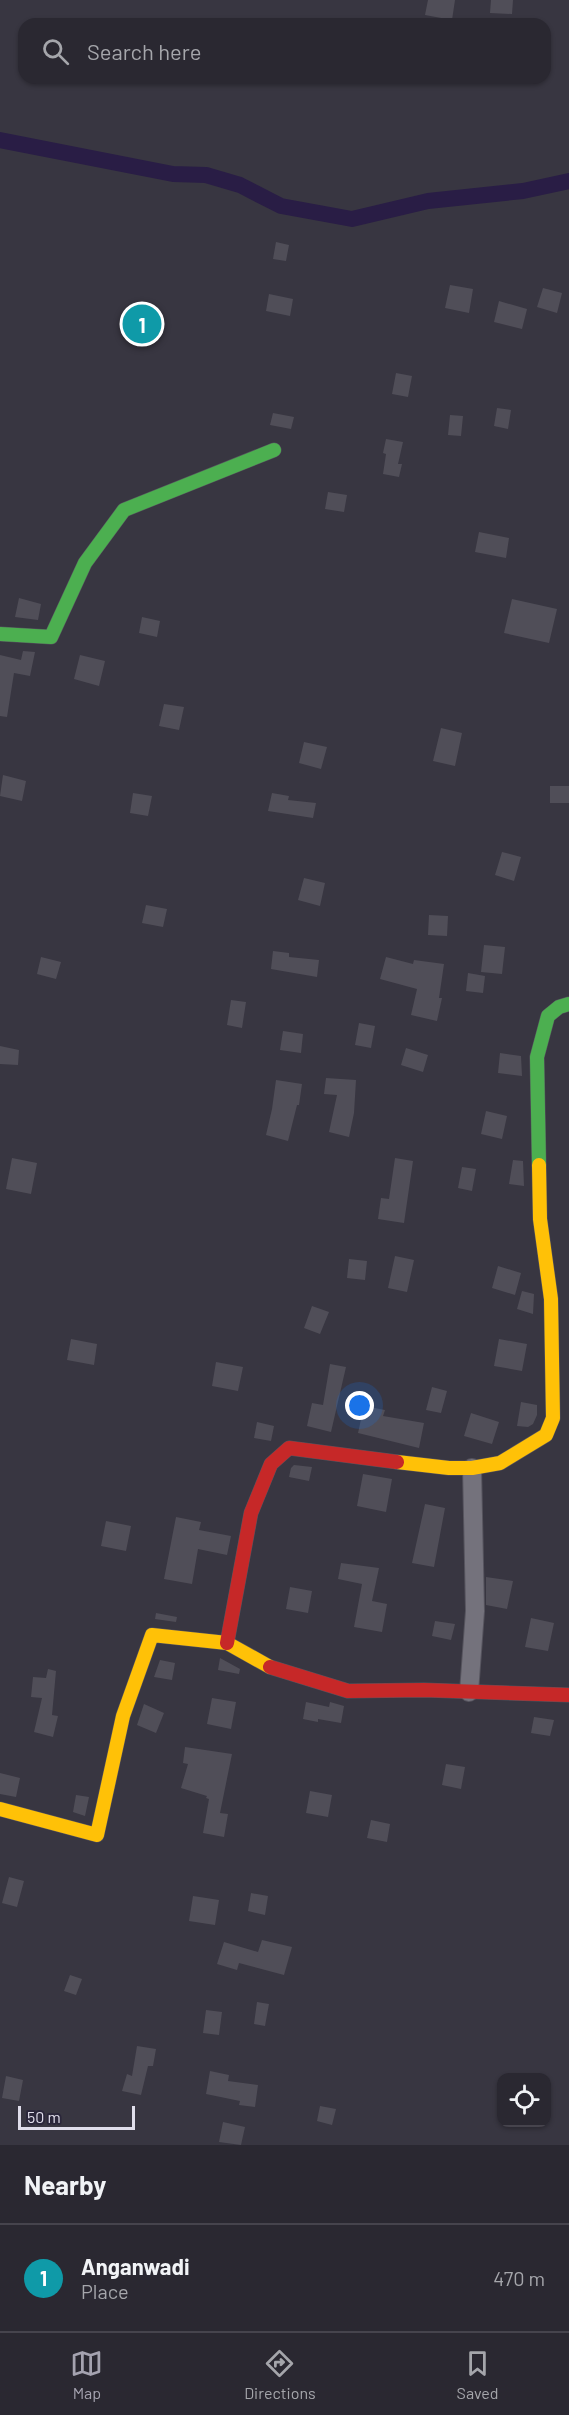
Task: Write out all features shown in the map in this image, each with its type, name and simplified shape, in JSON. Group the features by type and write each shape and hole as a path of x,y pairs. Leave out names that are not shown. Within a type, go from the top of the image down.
{"street":[{"path":"0,634 51,637 85,563 124,510 274,450"},
{"path":"227,1644 251,1513 271,1464 289,1448 448,1468 472,1468 500,1463 546,1435 552,1418 551,1299 540,1219 537,1057 548,1016 559,1007 569,1004"},
{"path":"469,1692 475,1611 472,1468"},
{"path":"0,1809 97,1835 123,1716 152,1635 227,1644 273,1669 348,1691 424,1690 569,1695"}],"building":[{"path":"428,0 455,0 452,18 425,15"},
{"path":"491,0 513,0 512,14 490,13"},
{"path":"276,242 289,245 286,261 273,259"},
{"path":"450,285 473,289 469,313 445,308"},
{"path":"543,288 562,293 557,313 537,307"},
{"path":"269,294 293,299 290,316 266,311"},
{"path":"499,301 527,309 522,329 494,322"},
{"path":"134,310 158,317 146,337 129,330"},
{"path":"396,373 412,376 408,397 392,394"},
{"path":"497,408 511,410 508,429 494,426"},
{"path":"273,413 294,417 291,429 270,425"},
{"path":"450,415 463,416 461,436 448,435"},
{"path":"386,439 403,442 398,464 402,464 399,477 383,474"},
{"path":"328,492 347,495 344,512 325,509"},
{"path":"479,532 509,538 506,558 475,552"},
{"path":"19,598 41,604 38,620 15,617"},
{"path":"512,599 557,609 549,643 504,633"},
{"path":"142,617 160,621 157,637 139,633"},
{"path":"23,651 35,652 30,676 14,673 7,717 0,716 0,655 21,660"},
{"path":"80,655 105,661 99,686 74,679"},
{"path":"164,704 184,707 179,730 159,726"},
{"path":"441,728 462,733 455,766 433,761"},
{"path":"304,742 327,747 321,769 299,763"},
{"path":"3,775 26,781 22,801 0,796"},
{"path":"550,786 569,786 569,803 550,803"},
{"path":"133,793 152,796 148,816 130,813"},
{"path":"272,793 289,796 288,800 316,803 313,818 268,811"},
{"path":"502,852 521,857 514,881 495,875"},
{"path":"304,878 325,883 320,906 298,900"},
{"path":"146,905 167,909 163,927 142,923"},
{"path":"429,915 448,916 447,936 428,935"},
{"path":"484,945 505,947 502,974 481,972"},
{"path":"273,951 289,953 289,957 319,960 317,977 271,969"},
{"path":"41,957 61,962 56,979 37,974"},
{"path":"386,957 413,964 414,960 444,964 439,998 442,998 437,1021 411,1015 417,989 380,979"},
{"path":"468,973 485,976 483,993 466,991"},
{"path":"231,1000 246,1002 242,1028 227,1025"},
{"path":"359,1023 375,1026 371,1048 355,1045"},
{"path":"283,1031 303,1034 301,1053 280,1050"},
{"path":"0,1046 19,1050 18,1065 0,1064"},
{"path":"406,1048 428,1055 423,1072 401,1065"},
{"path":"500,1053 521,1056 522,1076 498,1073"},
{"path":"326,1078 356,1080 354,1113 349,1137 329,1132 337,1095 324,1094"},
{"path":"276,1080 302,1084 299,1105 297,1105 288,1141 266,1135"},
{"path":"486,1111 507,1116 502,1139 481,1134"},
{"path":"12,1158 37,1163 31,1194 6,1189"},
{"path":"395,1158 413,1161 404,1223 378,1219 381,1198 389,1199"},
{"path":"513,1160 523,1161 524,1186 509,1184"},
{"path":"462,1167 476,1169 472,1191 458,1188"},
{"path":"395,1256 414,1260 407,1292 388,1288"},
{"path":"349,1259 367,1261 365,1280 347,1278"},
{"path":"498,1266 521,1273 515,1295 492,1288"},
{"path":"522,1291 534,1294 533,1314 517,1309"},
{"path":"312,1306 329,1312 320,1334 304,1328"},
{"path":"71,1339 97,1344 94,1365 67,1360"},
{"path":"499,1339 527,1344 522,1371 494,1366"},
{"path":"216,1362 243,1367 238,1391 212,1386"},
{"path":"330,1364 346,1367 331,1432 307,1426 312,1403 323,1405"},
{"path":"432,1387 447,1391 441,1413 426,1410"},
{"path":"521,1402 537,1405 537,1415 533,1424 528,1427 517,1426"},
{"path":"364,1406 385,1410 383,1416 424,1423 419,1448 358,1433"},
{"path":"471,1413 499,1422 492,1444 464,1436"},
{"path":"257,1422 274,1426 271,1441 254,1438"},
{"path":"294,1465 312,1467 309,1481 289,1477"},
{"path":"363,1474 392,1479 386,1512 357,1506"},
{"path":"425,1504 445,1508 434,1567 412,1563"},
{"path":"176,1517 201,1522 199,1530 231,1536 227,1555 198,1549 192,1584 164,1579"},
{"path":"106,1521 131,1526 126,1551 101,1546"},
{"path":"341,1563 379,1568 372,1601 387,1604 382,1632 354,1627 362,1584 338,1579"},
{"path":"486,1577 513,1581 507,1609 486,1605"},
{"path":"290,1587 312,1591 308,1613 286,1609"},
{"path":"156,1613 177,1617 176,1622 155,1619"},
{"path":"531,1618 554,1623 548,1651 525,1647"},
{"path":"435,1621 455,1624 451,1640 432,1636"},
{"path":"220,1658 240,1669 239,1674 218,1670"},
{"path":"160,1660 175,1663 172,1680 154,1677"},
{"path":"48,1669 56,1671 52,1715 58,1716 53,1737 34,1732 42,1698 31,1697 33,1677 46,1678"},
{"path":"212,1698 236,1702 231,1729 207,1724"},
{"path":"306,1702 329,1707 330,1702 344,1706 341,1723 303,1719"},
{"path":"144,1704 164,1713 156,1733 137,1725"},
{"path":"534,1717 554,1720 550,1736 531,1733"},
{"path":"185,1747 232,1754 220,1813 228,1814 224,1837 203,1833 209,1799 206,1798 207,1796 181,1788 188,1764 183,1763"},
{"path":"446,1764 465,1767 461,1789 442,1785"},
{"path":"0,1773 20,1778 16,1797 0,1794"},
{"path":"310,1791 332,1795 328,1817 306,1813"},
{"path":"76,1795 89,1797 85,1816 73,1812"},
{"path":"371,1820 390,1824 387,1842 367,1838"},
{"path":"9,1877 24,1881 17,1907 2,1903"},
{"path":"251,1893 268,1896 265,1915 248,1911"},
{"path":"193,1896 219,1900 215,1925 189,1921"},
{"path":"262,1940 292,1947 284,1975 239,1963 237,1970 217,1964 224,1942 258,1952"},
{"path":"70,1975 82,1979 76,1995 64,1991"},
{"path":"257,2002 269,2004 265,2026 254,2024"},
{"path":"206,2010 222,2012 219,2035 203,2033"},
{"path":"137,2046 156,2049 153,2066 148,2066 141,2095 122,2091 127,2074 132,2076"},
{"path":"210,2071 229,2075 228,2081 258,2085 255,2107 239,2105 240,2101 206,2094"},
{"path":"6,2076 23,2080 19,2101 2,2098"},
{"path":"320,2106 336,2109 332,2125 317,2121"},
{"path":"223,2122 245,2127 241,2145 219,2142"}],"waterway":[{"path":"0,140 173,174 206,175 240,185 281,206 352,219 428,201 523,191 569,181"}],"traffic: fast":[{"path":"0,634 51,637 85,563 124,510 274,450"},
{"path":"539,1165 537,1057 548,1016 559,1007 569,1004"}],"traffic: slow":[{"path":"397,1462 449,1468 472,1468 500,1463 546,1435 553,1418 551,1299 540,1219 539,1165"},
{"path":"0,1809 97,1835 123,1716 152,1635 227,1643 270,1667"}],"traffic: jam":[{"path":"227,1643 251,1513 271,1464 289,1448 397,1462"},
{"path":"270,1667 348,1691 424,1690 569,1695"}],"place":[{"name":"Anganwadi","path":"142,324"}]}
